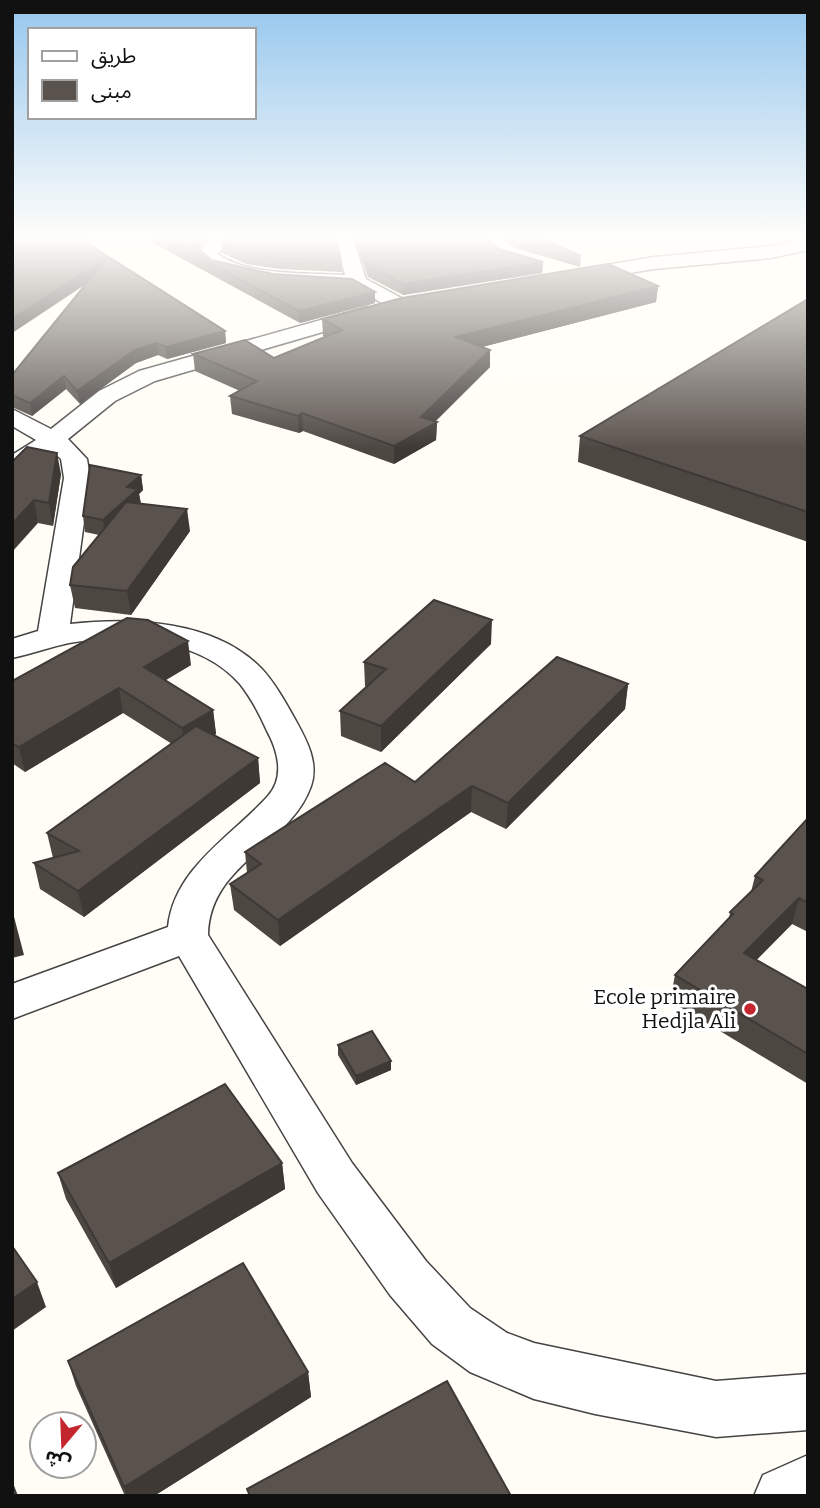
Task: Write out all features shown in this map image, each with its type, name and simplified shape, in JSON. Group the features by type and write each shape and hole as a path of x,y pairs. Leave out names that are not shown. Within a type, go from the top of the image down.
{"street":[{"path":"12,467 51,441 107,396 147,376 240,347 387,308"},
{"path":"12,416 73,457 76,475 53,636"},
{"path":"12,649 53,636 109,629 151,632 182,639 213,651 246,672 266,698 291,740 297,764 295,781 286,800 206,881 192,904 188,936 335,1178 408,1279 451,1326 489,1353 534,1371 595,1386 716,1409 808,1402"},
{"path":"12,1002 188,936"},
{"path":"784,1496 808,1484"}],"building":[{"path":"12,308 29,308 12,319"},
{"path":"66,308 189,308 225,331 166,347 157,343 135,350 77,391 64,376 30,403 12,395 12,375"},
{"path":"362,308 569,308 456,337 490,350 421,417 437,422 394,446 302,413 298,416 230,396 257,381 193,354 245,340 274,358 342,330 322,319"},
{"path":"792,308 808,308 808,512 580,436"},
{"path":"27,447 57,453 49,503 34,500 12,524 12,462"},
{"path":"90,465 141,475 127,487 138,489 103,520 83,516"},
{"path":"126,502 187,509 127,591 70,585 73,567"},
{"path":"434,600 492,620 381,726 340,711 386,669 364,662"},
{"path":"127,618 148,620 188,641 144,667 213,710 182,728 119,688 19,747 12,743 12,681"},
{"path":"557,657 628,684 508,803 472,786 278,920 230,884 261,864 245,852 385,763 415,782"},
{"path":"196,726 258,758 78,891 34,863 79,851 47,833"},
{"path":"808,818 808,903 799,898 744,953 808,989 808,1054 675,975 733,914 730,912 763,880 755,876"},
{"path":"372,1031 391,1061 356,1076 338,1045"},
{"path":"225,1084 282,1163 109,1263 58,1173"},
{"path":"12,1246 37,1282 12,1299"},
{"path":"243,1263 308,1372 124,1487 98,1428 98,1410 90,1410 68,1361"},
{"path":"447,1381 511,1496 250,1496 247,1489"},
{"path":"12,1483 17,1496 12,1496"}],"place":[{"name":"Ecole primaire Hedjla Ali","path":"750,1009"}]}
